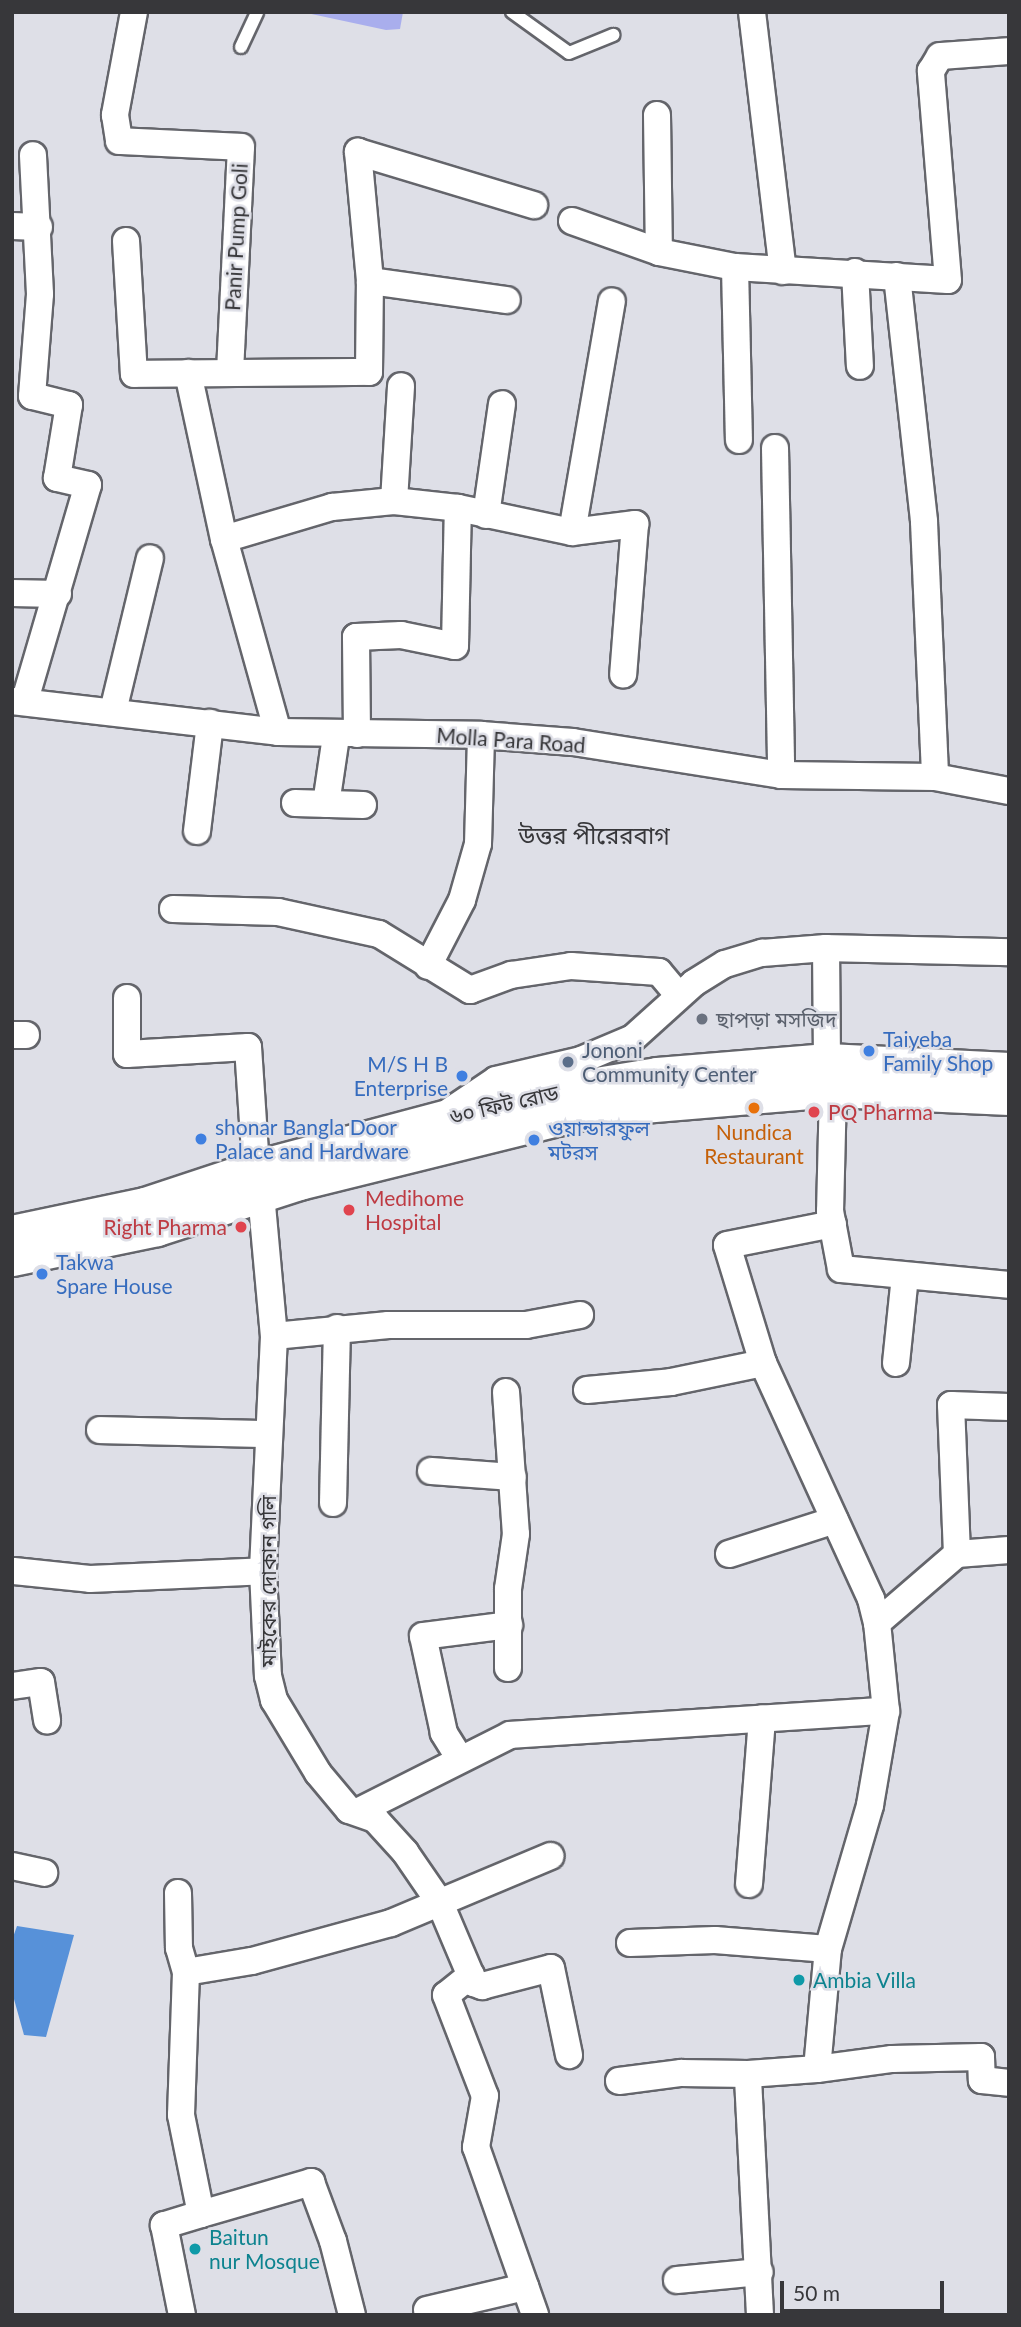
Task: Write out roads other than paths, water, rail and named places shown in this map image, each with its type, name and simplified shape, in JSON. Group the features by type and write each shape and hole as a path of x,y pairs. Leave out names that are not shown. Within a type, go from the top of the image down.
{"street":[{"name":"Panir Pump Goli","path":"134,12 117,104 119,141 240,147 230,371"},
{"path":"752,12 783,271"},
{"path":"572,220 659,252 735,267 855,272 948,280 934,62 940,57 1009,51"},
{"path":"657,115 659,252"},
{"path":"126,241 134,374 230,371 369,372 370,281 358,152 534,205"},
{"path":"19,700 58,594 88,485 57,478 69,405 22,392 40,294 39,227 33,155"},
{"path":"12,226 39,227"},
{"path":"735,267 739,440"},
{"path":"855,272 860,366"},
{"path":"897,276 924,522 935,777"},
{"path":"370,281 507,300"},
{"path":"572,532 612,300"},
{"path":"188,373 224,539 278,732"},
{"path":"394,501 401,386"},
{"path":"486,515 502,404"},
{"path":"775,449 781,775"},
{"path":"224,539 332,507 394,501 458,508 572,532 635,524 623,675"},
{"path":"326,804 346,735 356,637 401,635 455,646 458,508"},
{"path":"113,711 150,558"},
{"path":"12,593 58,594"},
{"name":"Molla Para Road","path":"19,700 278,732 481,735 573,742 781,775 935,777 1009,791"},
{"path":"197,831 210,723"},
{"path":"428,966 462,900 478,844 481,735"},
{"path":"295,803 363,805"},
{"path":"173,909 278,912 379,934 470,990 511,975 571,966 659,972 679,996"},
{"path":"827,948 833,1224 841,1269 1009,1284"},
{"path":"423,1125 496,1080 618,1046 679,996 725,964 762,953 827,948 1009,952"},
{"name":"মাইকের দোকান গলি","path":"127,998 127,1054 248,1047 274,1336 263,1571 268,1676 274,1700 318,1773 349,1810 359,1811 374,1819 405,1852 440,1903 471,1975"},
{"name":"৬০ ফিট রোড","path":"12,1259 157,1229 259,1181 423,1125 497,1103 596,1084 1009,1069"},
{"name":"৬০ ফিট রোড","path":"12,1232 595,1111 830,1075 1009,1098"},
{"path":"817,2068 828,1949 870,1805 886,1711 877,1623 835,1520 763,1363 727,1245 833,1224"},
{"path":"896,1363 905,1276"},
{"path":"274,1336 337,1328 457,1322 526,1325 580,1315"},
{"path":"333,1503 337,1328"},
{"path":"587,1390 671,1382 763,1363"},
{"path":"506,1392 516,1534 508,1668"},
{"path":"957,1555 951,1405 1009,1407"},
{"path":"100,1430 269,1434"},
{"path":"431,1471 513,1477"},
{"path":"729,1554 835,1520"},
{"path":"877,1623 957,1555 1009,1550"},
{"path":"15,1571 90,1579 263,1571"},
{"path":"460,1759 444,1734 423,1636 509,1625"},
{"path":"12,1686 41,1682 47,1721"},
{"path":"359,1811 510,1735 886,1711"},
{"path":"749,1884 762,1719"},
{"path":"186,1972 252,1961 391,1923 550,1856"},
{"path":"12,1866 44,1873"},
{"path":"178,1893 179,1948 186,1972 181,2115 201,2214"},
{"path":"630,1942 715,1940 828,1949"},
{"path":"535,2315 476,2147 485,2096 446,1995 471,1975 474,1983 482,1986 551,1968 569,2055"},
{"path":"619,2081 681,2073 748,2074 892,2059 981,2057 982,2080 1009,2083"},
{"path":"748,2074 760,2272 760,2315"},
{"path":"182,2315 164,2225 311,2182 334,2241 352,2315"},
{"path":"677,2280 760,2272"},
{"path":"426,2310 525,2287"}],"lane":[{"path":"241,47 257,12"},
{"path":"512,12 569,53 613,35"}],"place":[{"name":"ছাপড়া মসজিদ","path":"702,1019"},
{"name":"Taiyeba Family Shop","path":"869,1051"},
{"name":"Jononi Community Center","path":"568,1062"},
{"name":"M/S H B Enterprise","path":"462,1076"},
{"name":"Nundica Restaurant","path":"754,1108"},
{"name":"PQ Pharma","path":"814,1112"},
{"name":"shonar Bangla Door Palace and Hardware","path":"201,1139"},
{"name":"ওয়ান্ডারফুল মটরস","path":"534,1140"},
{"name":"Medihome Hospital","path":"349,1210"},
{"name":"Right Pharma","path":"241,1227"},
{"name":"Takwa Spare House","path":"42,1274"},
{"name":"Ambia Villa","path":"799,1980"},
{"name":"Baitun nur Mosque","path":"195,2249"}],"district":[{"name":"উত্তর পীরেরবাগ","path":"594,835"}]}
